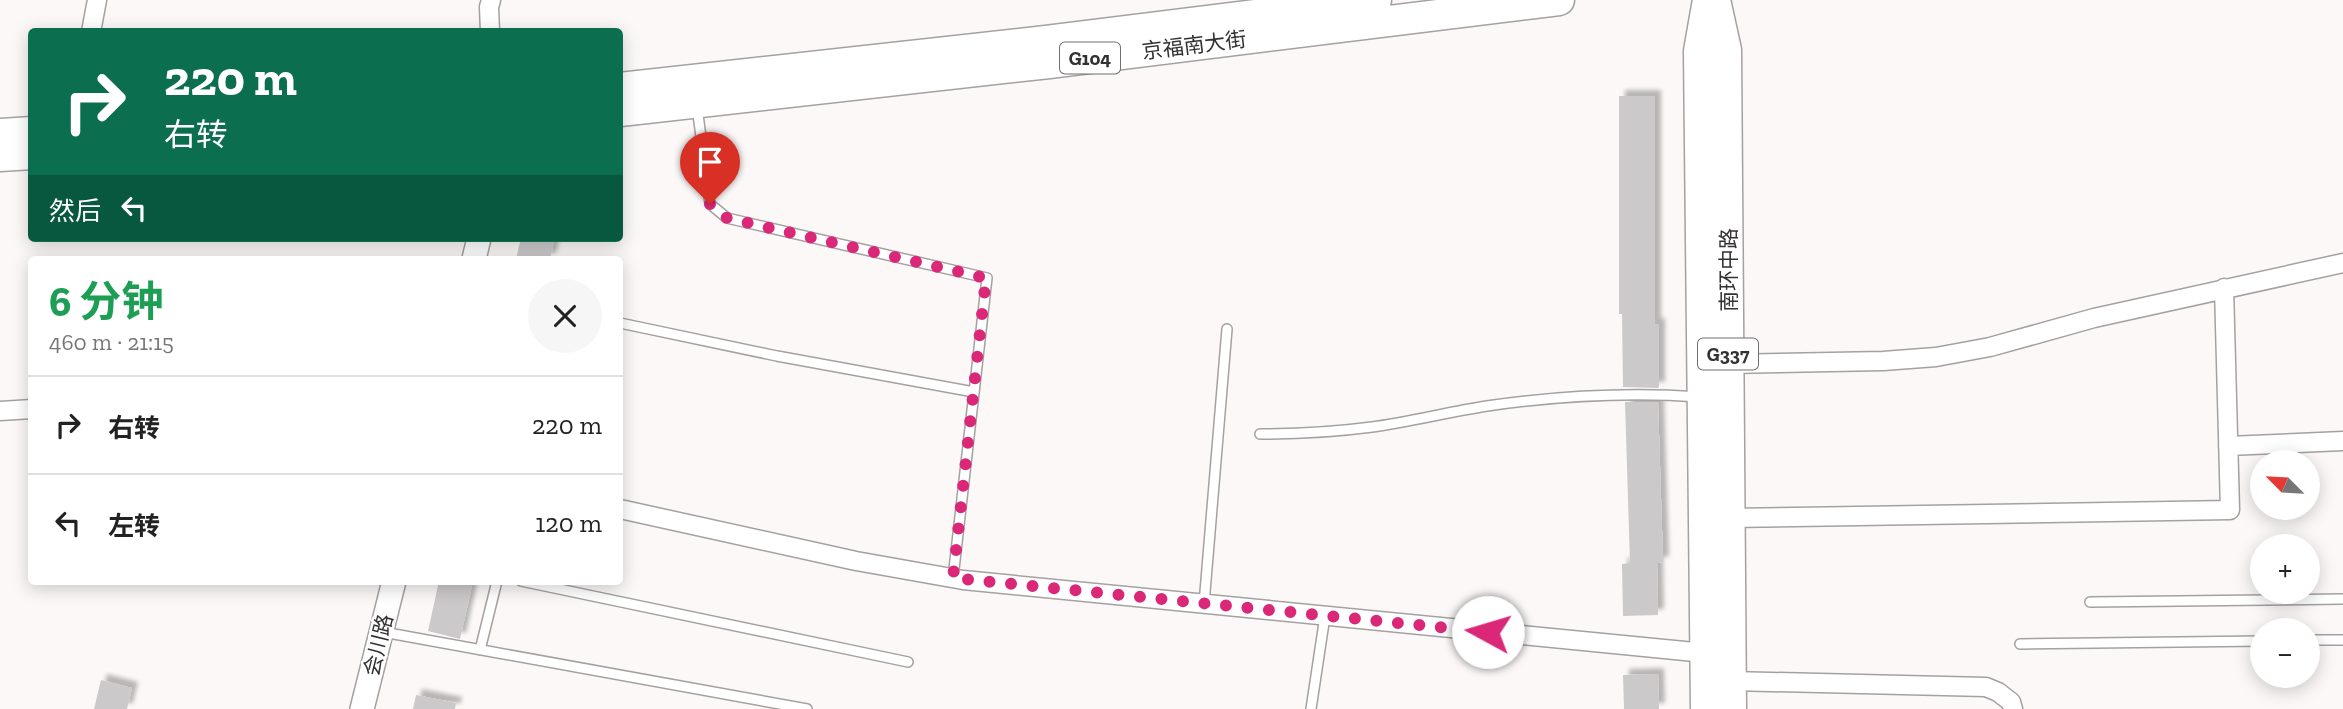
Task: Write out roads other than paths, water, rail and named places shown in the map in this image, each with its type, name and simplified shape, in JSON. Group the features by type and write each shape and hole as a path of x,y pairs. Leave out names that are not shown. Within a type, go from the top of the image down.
{"highway":[{"name":"京福南大街","path":"623,88 1046,41 1376,0"},
{"name":"京福南大街","path":"623,111 1049,63 1559,0"},
{"name":"南环中路","path":"1706,709 1699,51 1708,0"},
{"name":"南环中路","path":"1715,0 1726,50 1731,695"},
{"path":"0,134 28,132"},
{"path":"0,156 28,154"}],"street":[{"path":"92,28 97,0"},
{"path":"490,28 491,0"},
{"path":"1728,364 1883,361 1936,357 1990,347 2094,318 2343,263"},
{"path":"1730,518 2230,510 2224,288"},
{"path":"0,411 28,409"},
{"path":"2228,446 2343,441"},
{"path":"623,510 856,561 953,578 1705,653"},
{"name":"会川路","path":"362,709 393,585"},
{"path":"1731,695 1986,687 2011,702 2013,709"}],"lane":[{"path":"697,102 710,204 727,218 986,278 953,578"},
{"path":"623,324 777,356 974,392"},
{"path":"1204,604 1227,329"},
{"path":"1260,434 1321,433 1374,427 1488,406 1609,395 1703,397"},
{"path":"480,650 496,585"},
{"path":"540,585 908,662"},
{"path":"2090,603 2343,598"},
{"path":"1311,709 1325,616"},
{"path":"381,632 807,709"},
{"path":"2320,640 2343,640"},
{"path":"2020,644 2250,641"}]}
